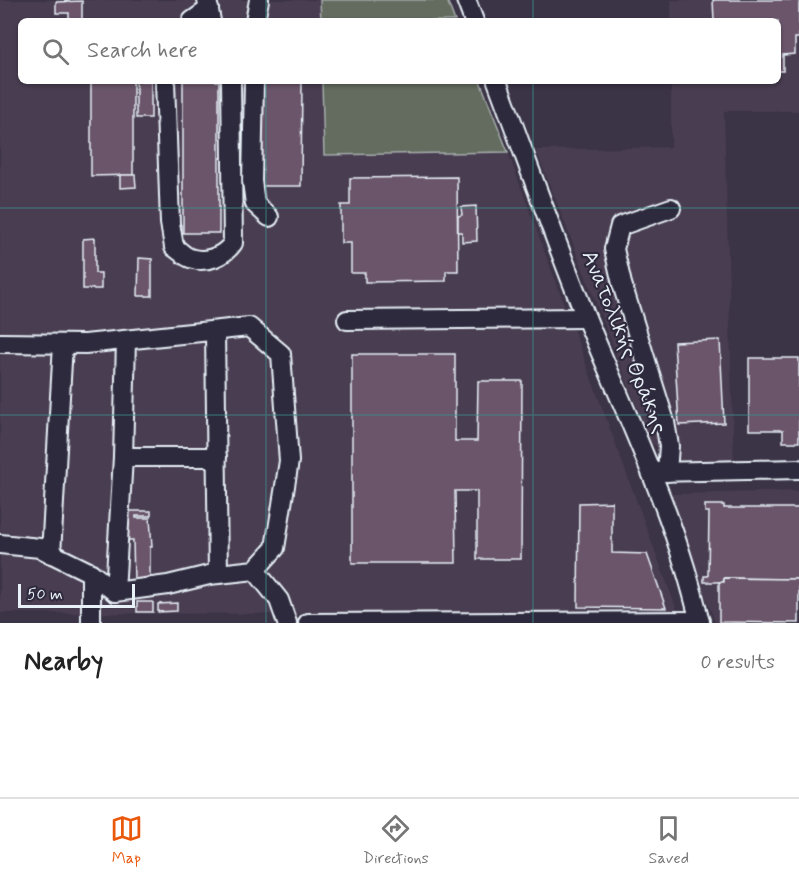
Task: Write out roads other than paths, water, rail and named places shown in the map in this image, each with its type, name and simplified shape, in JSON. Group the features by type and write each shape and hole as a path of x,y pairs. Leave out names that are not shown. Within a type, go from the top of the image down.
{"street":[{"path":"256,18 259,0"},
{"path":"466,0 473,18"},
{"path":"165,84 170,224 174,247 191,259 209,259 226,253 232,243 231,84"},
{"path":"254,84 252,181 255,204 269,218"},
{"name":"Ανατολικής Θράκης","path":"497,84 586,318 659,472 700,622"},
{"path":"671,208 620,226 614,249 622,284 665,422 669,446 659,472 799,470"},
{"path":"346,320 586,318"},
{"path":"0,343 63,344 126,340 249,327 281,354 289,461 275,548 255,570 115,592 91,573 40,548 0,544"},
{"path":"215,331 218,574"},
{"path":"115,592 123,457 126,340"},
{"path":"51,554 63,344"},
{"path":"123,457 217,457"},
{"path":"255,570 279,600 287,623"},
{"path":"91,573 92,623"},
{"path":"308,623 700,622"}]}
